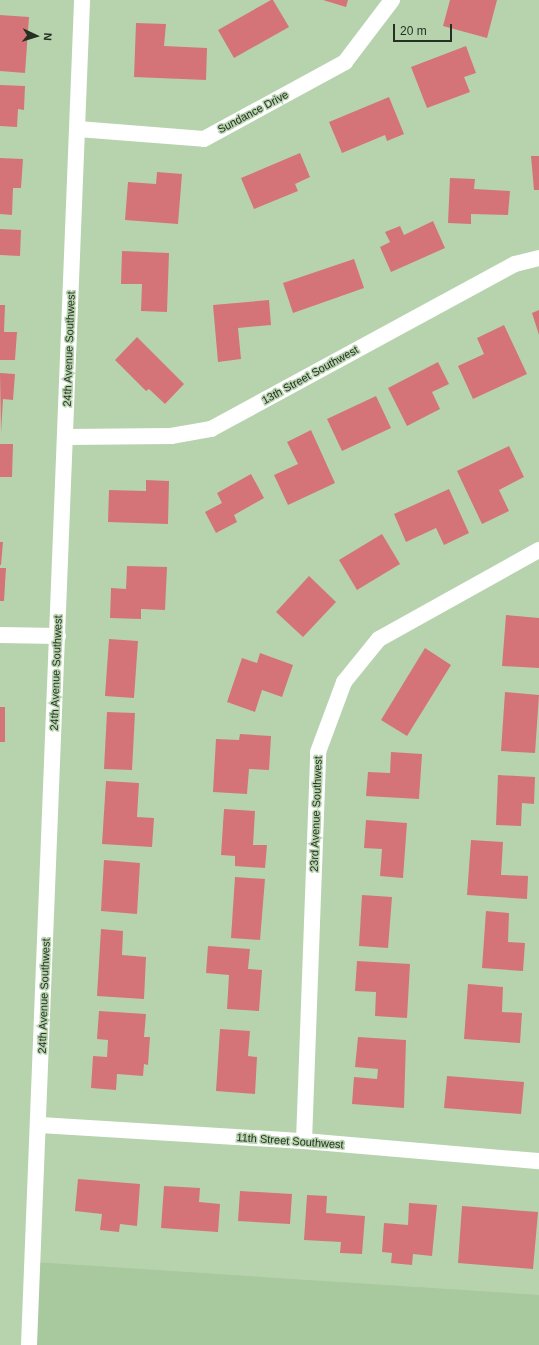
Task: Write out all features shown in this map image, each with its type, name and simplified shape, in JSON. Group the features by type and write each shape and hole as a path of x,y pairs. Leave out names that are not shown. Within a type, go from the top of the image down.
{"street":[{"name":"24th Avenue Southwest","path":"30,1345 40,1125 82,0"},
{"name":"Sundance Drive","path":"78,129 204,139 345,62 392,0"},
{"name":"13th Street Southwest","path":"66,437 171,436 211,429 515,264 539,258"},
{"name":"23rd Avenue Southwest","path":"304,1141 318,752 344,682 379,639 539,550"},
{"path":"0,635 58,636"},
{"name":"11th Street Southwest","path":"40,1125 304,1141 539,1161"}],"shaded area":[{"path":"34,1262 539,1295 539,1345 29,1345"}],"building":[{"path":"273,0 289,27 234,58 218,30"},
{"path":"323,0 348,0 346,7"},
{"path":"450,0 497,0 487,38 443,26"},
{"path":"0,15 29,17 25,73 0,71"},
{"path":"136,23 166,24 164,46 207,48 206,80 134,77"},
{"path":"466,46 476,73 464,77 470,92 427,108 411,67"},
{"path":"0,85 25,86 24,110 18,109 17,127 0,126"},
{"path":"389,97 404,134 387,141 385,135 342,153 329,122"},
{"path":"300,153 310,177 295,184 298,191 254,209 241,178"},
{"path":"531,156 539,156 539,190 534,190"},
{"path":"0,158 23,159 21,188 13,188 12,215 0,214"},
{"path":"157,172 182,174 178,224 125,220 128,182 156,184"},
{"path":"450,178 475,179 474,189 510,191 508,215 471,214 471,224 448,223"},
{"path":"433,221 445,248 391,272 380,247 390,242 385,232 400,226 404,235"},
{"path":"0,229 21,230 20,256 0,255"},
{"path":"122,251 169,253 167,312 141,311 142,284 121,284"},
{"path":"354,259 364,288 293,313 283,283"},
{"path":"269,300 271,325 238,328 241,359 218,362 213,305"},
{"path":"0,305 5,305 4,332 17,332 15,360 0,360"},
{"path":"539,310 539,335 532,313"},
{"path":"504,325 527,374 473,399 458,366 484,354 477,338"},
{"path":"137,337 184,384 165,404 149,389 146,391 115,360"},
{"path":"438,362 449,384 432,392 440,409 407,426 388,388"},
{"path":"0,373 15,374 13,400 3,399 1,433"},
{"path":"376,396 391,428 342,451 327,419"},
{"path":"311,430 335,483 288,505 274,475 298,464 287,442"},
{"path":"0,444 13,444 12,477 0,477"},
{"path":"509,446 524,477 499,490 509,511 482,524 457,471"},
{"path":"251,474 264,498 234,515 237,522 216,533 205,512 222,503 217,493"},
{"path":"146,480 169,481 168,524 108,522 109,490 146,491"},
{"path":"449,489 469,533 444,545 436,528 406,542 394,514"},
{"path":"382,534 400,564 357,590 339,560"},
{"path":"0,542 3,542 1,565 0,565"},
{"path":"127,566 167,567 165,610 141,609 141,619 110,618 111,588 126,589"},
{"path":"0,568 6,568 4,601 0,601"},
{"path":"309,576 336,602 303,637 276,612"},
{"path":"506,615 539,618 539,668 502,666"},
{"path":"109,639 138,641 134,698 105,696"},
{"path":"425,648 451,665 407,736 381,720"},
{"path":"260,653 293,665 282,697 262,690 255,712 227,702 242,658 257,663"},
{"path":"505,692 539,695 535,753 501,751"},
{"path":"0,707 5,707 5,742 0,742"},
{"path":"107,712 135,713 132,770 104,769"},
{"path":"240,734 271,736 269,770 249,769 247,794 213,792 216,739 239,740"},
{"path":"391,752 422,754 419,799 366,796 368,772 390,773"},
{"path":"498,775 535,777 534,804 522,803 521,826 496,825"},
{"path":"106,781 139,783 137,817 154,818 152,847 102,844"},
{"path":"224,809 255,811 253,845 267,845 265,868 235,866 235,856 221,855"},
{"path":"366,820 407,823 403,878 380,876 382,849 364,848"},
{"path":"471,840 503,842 501,875 528,876 527,899 467,895"},
{"path":"104,860 140,863 137,914 101,911"},
{"path":"235,877 265,879 260,940 231,938"},
{"path":"362,895 392,897 388,948 359,946"},
{"path":"486,911 509,913 508,942 525,943 523,971 482,968"},
{"path":"101,929 123,931 122,955 146,957 144,999 97,996"},
{"path":"208,946 250,949 248,969 262,970 259,1011 227,1009 229,975 206,973"},
{"path":"357,961 410,964 407,1018 375,1016 376,992 355,991"},
{"path":"468,984 503,987 502,1012 522,1013 520,1043 464,1039"},
{"path":"99,1011 146,1014 144,1037 150,1037 148,1065 144,1064 143,1076 117,1074 116,1090 91,1088 93,1056 107,1057 108,1040 97,1039"},
{"path":"220,1029 250,1031 248,1056 257,1057 255,1094 216,1091"},
{"path":"358,1037 406,1040 404,1108 352,1104 354,1077 377,1079 378,1069 355,1067"},
{"path":"447,1076 524,1082 521,1114 444,1108"},
{"path":"78,1179 140,1184 137,1226 120,1224 119,1232 100,1230 102,1214 75,1211"},
{"path":"164,1186 200,1188 199,1202 220,1204 218,1232 161,1228"},
{"path":"240,1191 292,1194 290,1224 238,1221"},
{"path":"307,1195 327,1196 326,1213 365,1216 362,1254 340,1253 341,1242 304,1240"},
{"path":"409,1203 437,1205 432,1256 413,1254 412,1265 391,1263 392,1253 382,1252 384,1223 408,1225"},
{"path":"462,1206 538,1212 533,1269 458,1263"}]}
